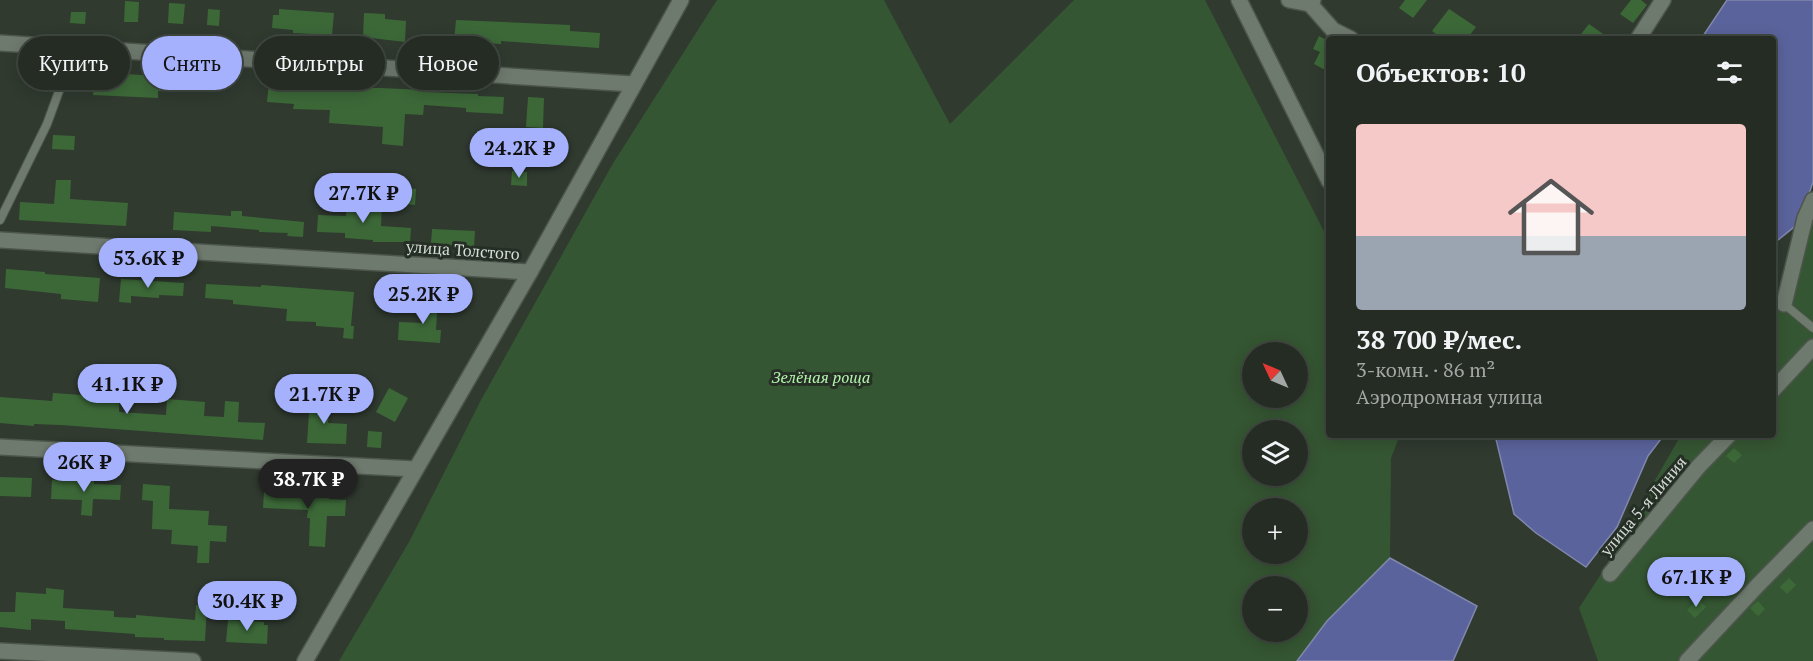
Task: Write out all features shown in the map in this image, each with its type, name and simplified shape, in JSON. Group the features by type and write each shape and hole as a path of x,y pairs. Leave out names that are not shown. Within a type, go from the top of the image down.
{"street":[{"path":"305,661 530,272 681,0"},
{"path":"1239,0 1326,175"},
{"path":"1289,0 1312,2 1333,30 1345,36"},
{"path":"1640,36 1663,0"},
{"path":"0,43 18,44"},
{"path":"130,52 633,84"},
{"path":"1784,304 1805,218 1813,200"},
{"name":"улица Толстого","path":"0,240 530,272"},
{"path":"1776,387 1813,347"},
{"name":"улица 5-я Линия","path":"1610,574 1658,519 1699,466 1726,438"},
{"path":"0,447 415,469"},
{"path":"1687,661 1813,529"},
{"path":"0,651 194,661"}],"lane":[{"path":"0,220 47,124 59,90"},
{"path":"1784,304 1813,328"}],"green space":[{"name":"Зелёная роща","path":"717,0 884,0 950,124 1074,0 1205,0 1326,235 1326,438 1399,438 1391,458 1390,558 1327,621 1297,661 339,661 409,542 481,400 612,165"},
{"path":"1813,200 1813,661 1598,661 1579,608 1679,438 1776,438 1776,313 1784,304"}],"water":[{"path":"1727,0 1813,0 1813,182 1799,223 1776,242 1776,36 1703,36"},
{"path":"1496,438 1662,438 1648,456 1617,527 1586,567 1536,533 1514,514"},
{"path":"1390,558 1477,606 1453,661 1297,661 1327,621"}],"building":[{"path":"1405,0 1427,0 1413,18 1399,8"},
{"path":"1631,0 1641,0 1647,5 1633,23 1620,14"},
{"path":"125,1 139,2 138,22 124,22"},
{"path":"169,3 185,4 183,24 168,23"},
{"path":"208,9 220,10 219,26 207,25"},
{"path":"279,9 334,13 332,35 293,33 293,30 272,28 273,15 279,15"},
{"path":"1449,9 1476,27 1469,36 1438,36 1432,31"},
{"path":"71,12 86,12 85,24 70,23"},
{"path":"364,13 385,14 385,19 406,21 405,36 397,36 397,41 385,40 385,36 363,36"},
{"path":"456,20 570,25 570,31 600,33 599,48 501,41 499,44 499,36 454,36"},
{"path":"1589,24 1606,36 1579,36"},
{"path":"1319,36 1326,40 1326,70 1314,64 1320,52 1313,49"},
{"path":"130,74 142,75 142,90 187,90 187,92 158,91 158,98 93,95 93,90 130,90"},
{"path":"385,88 504,97 503,114 466,112 466,108 424,105 423,115 405,114 403,146 382,144 383,127 329,123 330,110 293,109 294,104 267,102 268,90"},
{"path":"528,97 544,98 543,128 526,127"},
{"path":"53,135 75,136 74,150 52,149"},
{"path":"512,171 527,172 527,186 511,185"},
{"path":"56,180 71,180 70,199 128,203 126,226 19,220 20,202 54,204"},
{"path":"405,188 416,189 415,205 404,204"},
{"path":"347,200 382,203 381,226 411,228 410,242 373,242 373,240 345,238 345,233 317,232 318,215 346,216"},
{"path":"231,211 242,211 242,216 304,222 303,237 287,236 288,233 211,226 211,232 173,230 174,212 231,216"},
{"path":"432,229 475,231 474,247 431,244"},
{"path":"6,269 100,278 98,302 61,299 61,294 5,288"},
{"path":"121,279 184,283 183,296 159,295 159,298 131,296 131,303 119,302"},
{"path":"206,284 261,287 261,285 354,292 351,326 354,326 353,339 343,338 344,328 316,326 316,322 286,321 287,309 233,304 233,300 205,298"},
{"path":"426,296 438,296 436,330 441,330 440,343 398,340 399,322 424,323"},
{"path":"82,385 120,387 119,412 166,415 167,399 205,402 204,416 224,417 225,401 239,402 238,422 265,423 263,440 61,425 34,424 34,426 0,423 0,397 52,401 53,393 82,395"},
{"path":"389,388 408,398 395,422 376,412"},
{"path":"310,398 330,399 328,423 347,424 346,444 307,443"},
{"path":"368,431 382,432 381,448 367,447"},
{"path":"1734,448 1742,455 1734,463 1726,456"},
{"path":"0,477 32,478 31,497 0,496"},
{"path":"52,480 94,481 94,484 121,485 120,500 93,499 92,516 81,515 82,500 51,499"},
{"path":"143,484 170,486 169,509 209,511 208,525 227,526 226,542 210,541 209,563 197,563 198,546 171,544 172,530 152,529 153,501 142,500"},
{"path":"264,491 302,492 329,496 329,499 346,500 345,516 327,516 325,547 309,546 308,510 263,508"},
{"path":"1789,578 1796,585 1787,594 1780,587"},
{"path":"46,588 64,590 63,608 114,611 114,617 136,618 136,615 195,620 196,605 207,605 205,641 164,640 164,638 135,637 135,634 65,629 65,621 31,619 31,630 0,627 0,612 15,612 16,592 46,594"},
{"path":"1698,599 1706,607 1695,618 1687,610"},
{"path":"1758,601 1765,609 1758,616 1750,608"},
{"path":"228,620 264,622 264,625 268,625 267,644 226,642"}]}
